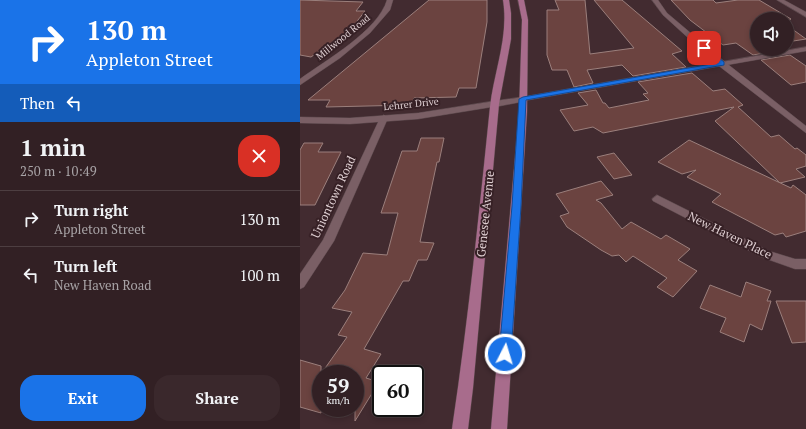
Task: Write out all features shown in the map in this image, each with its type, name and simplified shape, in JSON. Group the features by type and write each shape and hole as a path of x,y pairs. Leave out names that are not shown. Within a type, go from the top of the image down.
{"main road":[{"name":"Genesee Avenue","path":"460,429 471,352 495,104 508,34 509,18 506,0"},
{"path":"499,429 517,206 523,99 525,20 522,0"}],"street":[{"name":"Millwood Road","path":"300,83 369,31 386,14 390,0"},
{"path":"654,0 665,14 722,64 806,130"},
{"path":"780,0 806,15"},
{"name":"Lehrer Drive","path":"300,120 350,122 418,116 495,104 806,49"},
{"name":"Uniontown Road","path":"300,284 328,241 384,118"},
{"name":"New Haven Place","path":"657,199 765,254 795,264 806,264"}],"building":[{"path":"300,0 363,2 356,11 365,11 351,29 311,57 300,55"},
{"path":"429,0 487,0 487,22 476,88 459,88 456,97 414,98 412,104 409,105 326,107 330,100 308,100"},
{"path":"555,0 585,0 590,54 634,48 594,0 622,0 682,51 672,54 686,67 633,76 622,65 587,70 593,83 574,87 567,70 552,70 547,55 547,10 559,10"},
{"path":"671,0 713,0 716,3 738,0 759,0 779,12 750,12 750,53 736,43 723,45 690,20"},
{"path":"794,30 806,39 794,41"},
{"path":"791,56 806,66 806,82 791,85 761,60"},
{"path":"692,73 713,91 725,89 743,105 738,107 771,137 779,135 795,149 797,148 806,155 806,166 796,169 805,177 780,183 715,121 734,107 603,133 593,127 574,131 560,110 588,105 578,93 596,90 603,103 605,103 609,108 649,100 643,94 648,93 638,82"},
{"path":"421,138 444,138 439,162 437,162 420,242 434,243 427,260 418,260 409,281 403,281 364,349 381,354 374,365 372,365 372,368 366,378 372,380 372,393 364,406 364,365 327,365 347,337 338,335 352,312 332,308 345,290 363,253 387,255 398,213 381,213 402,151 417,151"},
{"path":"689,140 791,188 793,185 806,195 806,231 786,237 783,233 775,235 712,202 721,194 687,177 696,170 682,174 658,162"},
{"path":"304,143 323,143 318,152 341,152 315,205 300,205 300,150"},
{"path":"614,153 632,175 614,179 597,157"},
{"path":"601,181 613,195 596,200 601,203 622,229 631,222 661,239 666,235 690,249 678,260 697,271 673,297 657,287 667,278 633,256 626,262 619,255 612,256 601,250 567,227 560,216 569,213 556,194"},
{"path":"746,282 771,291 767,301 771,301 762,330 750,324 744,342 720,332 726,318 700,308 710,285 741,297"},
{"path":"776,301 806,301 806,342 792,343"},
{"path":"300,360 318,365 312,365 312,410 300,407"}],"route":[{"path":"505,354 517,206 523,99 722,64 704,48"}]}
